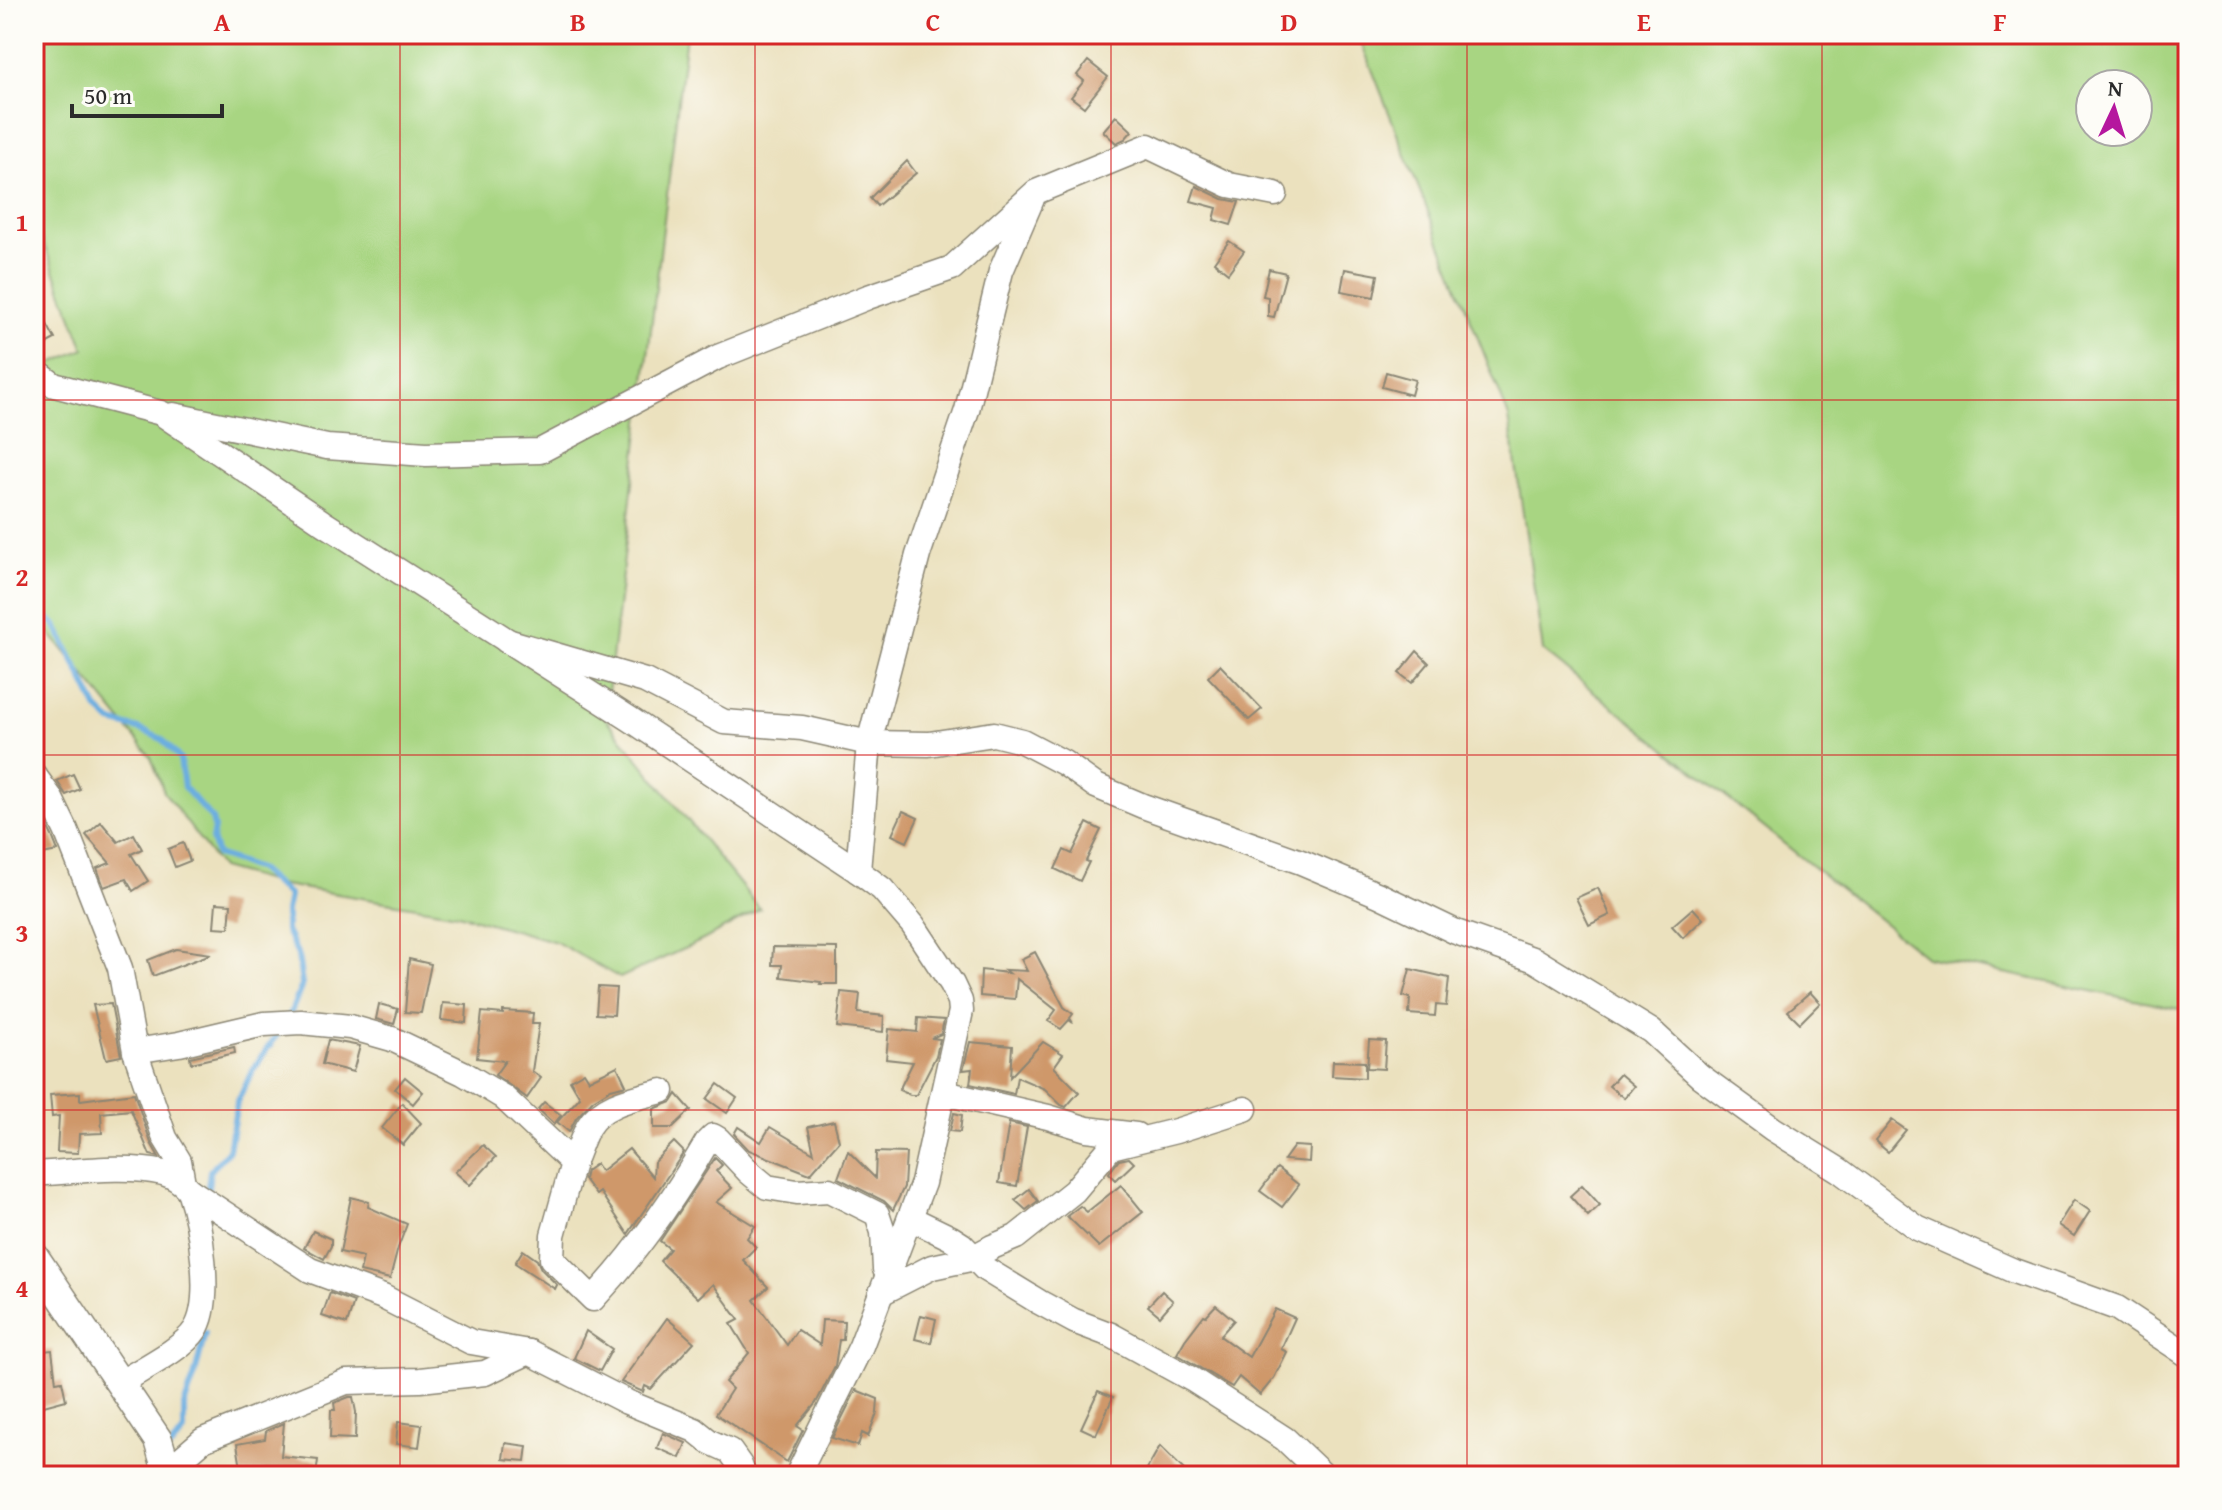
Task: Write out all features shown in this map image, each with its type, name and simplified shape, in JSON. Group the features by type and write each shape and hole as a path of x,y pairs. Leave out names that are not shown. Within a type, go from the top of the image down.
{"street":[{"path":"34,370 54,385 161,413 327,447 426,454 540,451 718,357 868,297 952,268 1036,192 1148,146 1229,185 1275,194"},
{"path":"858,871 869,743 918,555 967,410 1001,271 1036,192"},
{"path":"161,413 322,522 630,719 858,871 895,901 944,972 960,1001 961,1011 923,1183 861,1346 797,1476"},
{"path":"507,641 645,681 724,722 802,728 869,743 929,744 994,734 1022,741 1064,763 1096,786 1143,806 1301,862 1456,932 1535,960 1651,1031 1700,1076 1773,1129 1839,1170 1917,1228 2014,1271 2117,1308 2188,1355"},
{"path":"34,775 50,797 66,830 120,968 135,1051 165,1138 179,1161 201,1234 204,1290 202,1315 195,1330 184,1342 120,1383"},
{"path":"135,1051 264,1024 301,1022 350,1027 392,1039 463,1073 503,1097 573,1163"},
{"path":"662,1091 619,1102 603,1111 590,1125 573,1163 553,1235 552,1259 593,1299 682,1186 713,1136 767,1187 809,1192 829,1190 877,1214 883,1232 886,1265 881,1293"},
{"path":"944,1093 1087,1129 1133,1136 1176,1131"},
{"path":"881,1293 932,1267 974,1258 1016,1237 1074,1191 1111,1147 1245,1109"},
{"path":"34,1174 138,1169 165,1174 310,1270 383,1297 471,1342 529,1352 627,1402 695,1430 710,1442 730,1451 744,1476"},
{"path":"910,1218 962,1245 985,1269 1039,1302 1074,1321 1111,1335 1193,1380 1285,1439 1324,1476"},
{"path":"34,1256 158,1440 169,1474 203,1440 346,1382 420,1380 485,1373 529,1352"}],"green space":[{"path":"34,34 686,34 605,718 760,909 703,940 620,978 556,942 458,914 283,885 221,868 164,792 151,757 34,614 34,371 84,349 34,218"},
{"path":"1358,34 2188,34 2188,1011 1926,957 1543,651 1509,417"}],"building":[{"path":"1088,61 1108,77 1084,107 1071,97 1084,81 1077,75"},
{"path":"1116,116 1132,131 1116,143 1103,131"},
{"path":"907,161 916,173 877,206 870,198"},
{"path":"1196,186 1223,199 1239,202 1231,225 1214,220 1217,208 1191,201"},
{"path":"1229,241 1244,251 1228,273 1214,262"},
{"path":"1269,269 1286,273 1274,317 1268,316 1268,297 1263,296"},
{"path":"1345,269 1378,275 1374,297 1341,291"},
{"path":"34,300 55,339 34,350"},
{"path":"1386,372 1415,380 1411,395 1382,387"},
{"path":"1417,651 1429,663 1412,683 1399,673"},
{"path":"1220,665 1262,709 1249,720 1208,677"},
{"path":"73,774 80,789 66,795 57,781"},
{"path":"34,800 58,851 42,854 34,818"},
{"path":"903,811 918,818 907,842 892,835"},
{"path":"101,822 118,842 134,834 142,849 131,854 148,881 133,891 126,879 104,887 97,868 110,863 86,835"},
{"path":"1087,823 1101,830 1080,881 1055,869 1064,850 1072,854"},
{"path":"183,843 190,861 175,867 168,849"},
{"path":"1598,888 1610,915 1589,925 1576,898"},
{"path":"216,903 231,904 229,928 214,927"},
{"path":"1693,908 1703,919 1683,938 1672,926"},
{"path":"773,947 837,948 837,984 781,977 782,965 772,965"},
{"path":"176,949 211,954 153,976 148,960"},
{"path":"1035,952 1064,1007 1073,1014 1070,1018 1073,1023 1069,1020 1061,1029 1048,1021 1056,1010 1017,979 1015,999 980,996 981,970 1027,971 1021,959"},
{"path":"409,959 431,964 421,1013 405,1012"},
{"path":"1410,969 1449,978 1446,1006 1436,1005 1435,1016 1409,1014 1410,998 1403,996"},
{"path":"598,987 616,988 614,1015 596,1014"},
{"path":"841,992 860,994 858,1013 884,1016 883,1032 837,1027"},
{"path":"1810,992 1820,1003 1800,1023 1788,1011"},
{"path":"443,1003 467,1005 466,1023 441,1020"},
{"path":"111,1004 121,1056 106,1059 93,1005"},
{"path":"379,1004 398,1009 394,1024 376,1019"},
{"path":"503,1011 533,1013 532,1024 539,1024 532,1071 541,1078 527,1098 495,1075 505,1061 477,1058 482,1012 503,1014"},
{"path":"918,1018 944,1020 941,1034 931,1038 940,1039 936,1056 916,1095 910,1095 899,1090 913,1062 886,1059 889,1029 917,1032"},
{"path":"328,1040 360,1046 353,1072 322,1064"},
{"path":"1369,1040 1386,1041 1384,1069 1367,1068"},
{"path":"970,1042 1012,1046 1010,1077 1043,1042 1063,1054 1054,1067 1079,1092 1066,1107 1045,1089 1017,1077 1014,1094 970,1084 972,1069 963,1070"},
{"path":"234,1047 235,1053 191,1063 190,1057"},
{"path":"1333,1061 1365,1062 1365,1078 1332,1076"},
{"path":"617,1066 626,1085 611,1089 593,1100 576,1118 569,1132 557,1122 580,1097 570,1080 584,1072 589,1080"},
{"path":"1620,1074 1634,1086 1624,1098 1609,1086"},
{"path":"405,1077 423,1092 413,1104 395,1089"},
{"path":"718,1084 737,1098 727,1113 707,1099"},
{"path":"80,1093 80,1100 134,1093 159,1157 150,1155 131,1110 101,1113 102,1133 79,1134 78,1153 57,1152 59,1116 52,1117 50,1095"},
{"path":"677,1094 691,1110 672,1128 654,1128 654,1109 672,1102"},
{"path":"544,1102 561,1115 554,1124 538,1109"},
{"path":"402,1103 421,1123 403,1145 382,1128"},
{"path":"954,1113 962,1115 960,1132 950,1131"},
{"path":"1892,1120 1906,1130 1888,1152 1875,1141"},
{"path":"834,1121 839,1141 810,1174 749,1150 734,1134 738,1127 761,1142 770,1127 814,1153 808,1127"},
{"path":"1009,1123 1027,1127 1017,1186 999,1183"},
{"path":"674,1142 684,1152 628,1234 600,1192 596,1195 584,1179 586,1171 596,1164 601,1171 629,1149 653,1177 654,1162"},
{"path":"483,1145 496,1157 470,1185 455,1172"},
{"path":"1294,1146 1310,1147 1309,1162 1284,1160"},
{"path":"848,1151 875,1178 876,1152 906,1153 904,1187 893,1210 884,1201 838,1178"},
{"path":"715,1158 722,1165 716,1171 732,1188 716,1202 755,1226 747,1238 756,1247 743,1260 768,1287 754,1300 787,1345 797,1330 820,1345 822,1320 844,1321 843,1340 839,1340 835,1366 816,1403 797,1426 803,1430 787,1462 716,1414 732,1389 725,1382 749,1353 731,1324 739,1320 713,1284 698,1298 660,1261 670,1249 660,1241"},
{"path":"1129,1158 1134,1163 1116,1180 1109,1173 1119,1160"},
{"path":"1277,1168 1299,1185 1282,1207 1260,1191"},
{"path":"1121,1185 1143,1212 1099,1247 1067,1216 1080,1206 1087,1212"},
{"path":"1582,1185 1600,1205 1588,1216 1570,1196"},
{"path":"1029,1189 1038,1201 1026,1210 1015,1200"},
{"path":"351,1197 369,1202 368,1207 407,1224 390,1279 360,1272 363,1257 340,1252"},
{"path":"2074,1200 2090,1211 2074,1236 2058,1225"},
{"path":"313,1231 331,1239 324,1259 304,1248"},
{"path":"523,1250 537,1260 541,1269 557,1285 555,1289 515,1263"},
{"path":"1162,1291 1173,1301 1160,1316 1148,1306"},
{"path":"330,1293 354,1302 347,1324 322,1316"},
{"path":"1216,1305 1234,1320 1220,1336 1249,1357 1275,1309 1295,1318 1281,1349 1287,1352 1274,1378 1260,1395 1239,1377 1232,1387 1177,1354 1204,1315"},
{"path":"921,1315 936,1319 931,1343 915,1339"},
{"path":"667,1318 694,1342 651,1389 645,1386 643,1392 621,1382"},
{"path":"586,1331 612,1349 600,1371 574,1358"},
{"path":"52,1350 56,1382 62,1381 66,1400 40,1407 34,1384 34,1352"},
{"path":"856,1390 878,1399 877,1413 868,1436 862,1433 858,1446 832,1438"},
{"path":"1098,1391 1113,1397 1096,1435 1081,1428"},
{"path":"353,1397 356,1412 355,1439 330,1438 334,1403"},
{"path":"398,1422 422,1425 419,1447 396,1444"},
{"path":"284,1423 281,1456 318,1460 316,1476 264,1475 264,1471 242,1474 237,1444 265,1439 266,1431"},
{"path":"663,1433 686,1443 680,1458 657,1448"},
{"path":"505,1443 527,1446 525,1461 503,1459"},
{"path":"1160,1446 1190,1476 1143,1476"}],"waterway":[{"path":"34,603 56,626 97,708 111,722 162,739 180,759 184,787 212,819 212,839 217,855 258,869 289,896 286,931 298,955 302,985 289,1017"},
{"path":"207,1195 210,1171 229,1150 237,1102 254,1068 280,1030"},
{"path":"169,1449 184,1432 184,1406 205,1333"}]}
